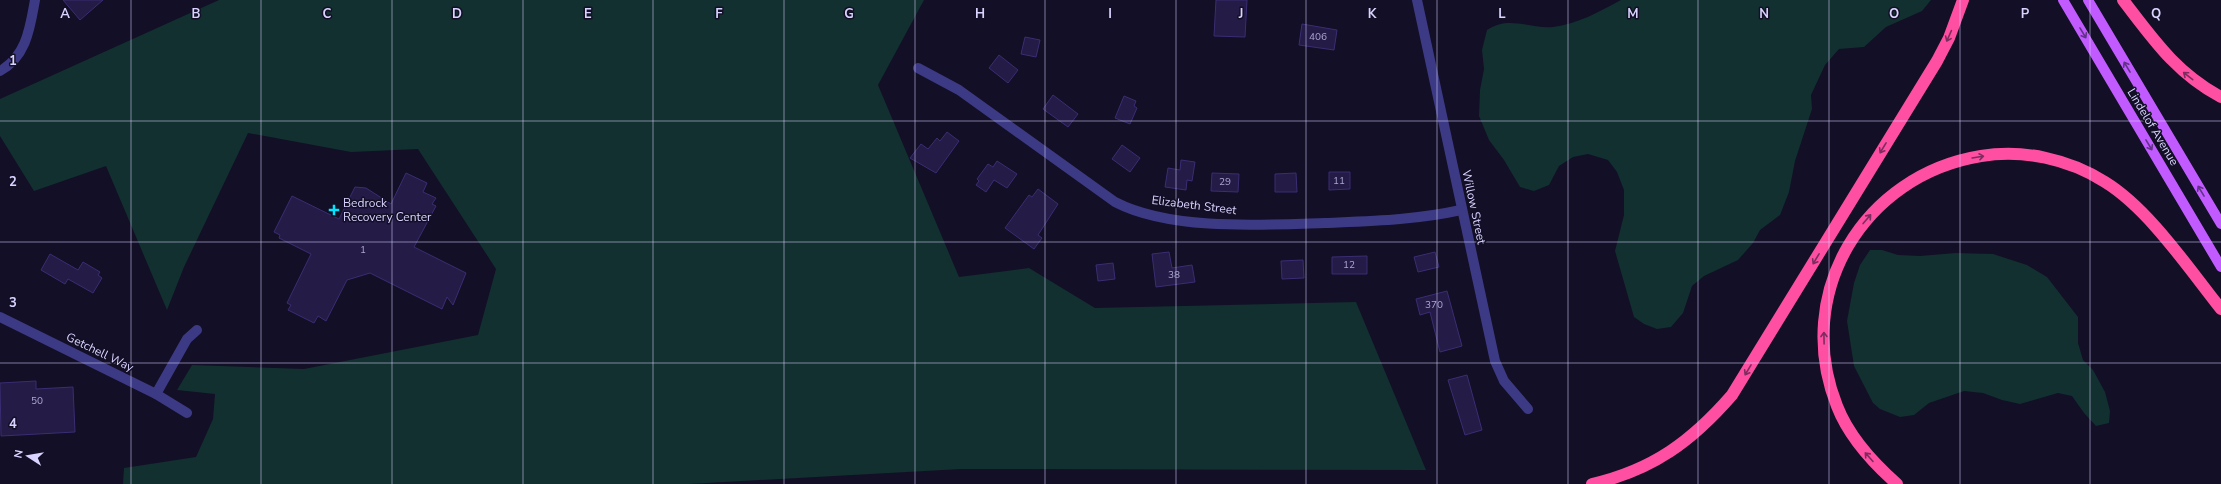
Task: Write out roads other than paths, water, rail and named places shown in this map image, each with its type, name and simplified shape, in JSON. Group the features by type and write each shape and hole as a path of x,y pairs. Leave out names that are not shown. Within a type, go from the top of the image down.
{"highway":[{"path":"1592,484 1633,471 1667,454 1708,423 1732,395 1936,61 1949,38 1964,0"},
{"path":"2123,0 2163,52 2178,68 2204,88 2221,97"},
{"path":"1897,484 1865,452 1849,430 1837,406 1828,379 1824,351 1824,326 1829,287 1838,264 1850,241 1867,218 1885,200 1905,185 1928,172 1962,159 2001,154 2026,154 2049,158 2084,170 2105,181 2125,196 2173,250 2221,310"}],"main road":[{"name":"Lindelof Avenue","path":"2063,0 2221,266"},
{"name":"Lindelof Avenue","path":"2088,0 2221,224"}],"street":[{"path":"0,71 11,63 23,47 30,27 35,0"},
{"name":"Willow Street","path":"1417,0 1461,210 1495,361 1504,381 1528,409"},
{"name":"Elizabeth Street","path":"918,68 959,90 1112,199 1140,212 1197,221 1275,225 1412,219 1461,210"},
{"name":"Getchell Way","path":"0,317 156,394 187,413"},
{"path":"156,394 187,339 197,330"}],"place":[{"name":"Bedrock Recovery Center","path":"334,210"}]}
